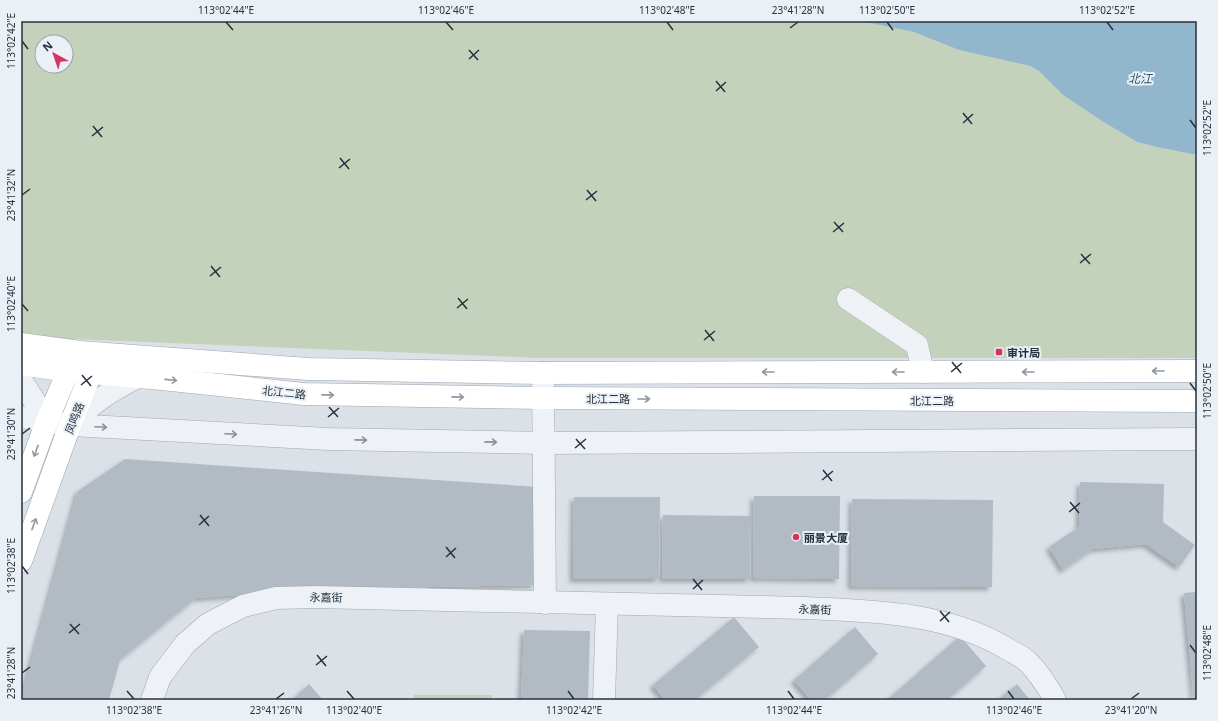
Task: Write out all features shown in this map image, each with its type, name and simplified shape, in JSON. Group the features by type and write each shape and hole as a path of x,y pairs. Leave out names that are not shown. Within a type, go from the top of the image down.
{"main road":[{"path":"21,344 80,352 308,369 543,373 1197,371"},
{"path":"21,492 47,421 68,371 80,352"},
{"path":"80,352 91,373"},
{"name":"北江二路","path":"21,364 68,371 304,394 542,398 1197,401"},
{"name":"凤鸣路","path":"21,561 70,425 91,373"}],"street":[{"path":"848,299 917,345 923,372"},
{"path":"543,373 542,398 544,442 545,603"},
{"path":"70,425 85,410 102,397 138,377"},
{"path":"21,380 47,421"},
{"path":"21,417 70,425 328,439 544,442 1197,439"},
{"name":"永嘉街","path":"152,700 160,677 185,644 208,624 243,606 276,598 315,597 805,608 868,611 924,618 961,627 996,642 1026,660 1047,686 1055,700"},
{"path":"604,700 607,604"}],"green space":[{"path":"21,21 860,21 914,32 959,50 1030,66 1039,71 1063,95 1137,142 1197,155 1197,358 539,358 21,337"},
{"path":"414,695 492,695 492,700 414,700"}],"water":[{"name":"北江","path":"860,21 1197,21 1197,155 1137,142 1063,95 1039,71 1030,66 959,50 914,32"}],"building":[{"path":"125,459 538,487 535,585 325,589 196,598 120,660 109,700 21,700 78,491"},
{"path":"1080,482 1164,484 1163,522 1195,545 1179,567 1146,544 1093,549 1063,570 1049,547 1079,527"},
{"name":"丽景大厦","path":"754,496 840,496 839,579 753,578"},
{"path":"574,497 660,497 659,579 573,579"},
{"path":"852,499 993,500 992,587 851,586"},
{"path":"663,515 751,516 750,579 662,579"},
{"path":"1197,592 1197,700 1194,700 1184,593"},
{"path":"734,617 759,647 695,700 665,700 653,685"},
{"path":"855,627 878,654 825,700 811,700 794,680"},
{"path":"524,630 590,631 588,700 521,700"},
{"path":"960,636 986,666 947,700 887,700"},
{"path":"309,684 323,700 292,700"},
{"path":"1017,684 1030,700 998,700"}],"place":[{"name":"审计局","path":"999,352"},
{"name":"丽景大厦","path":"796,537"}]}
